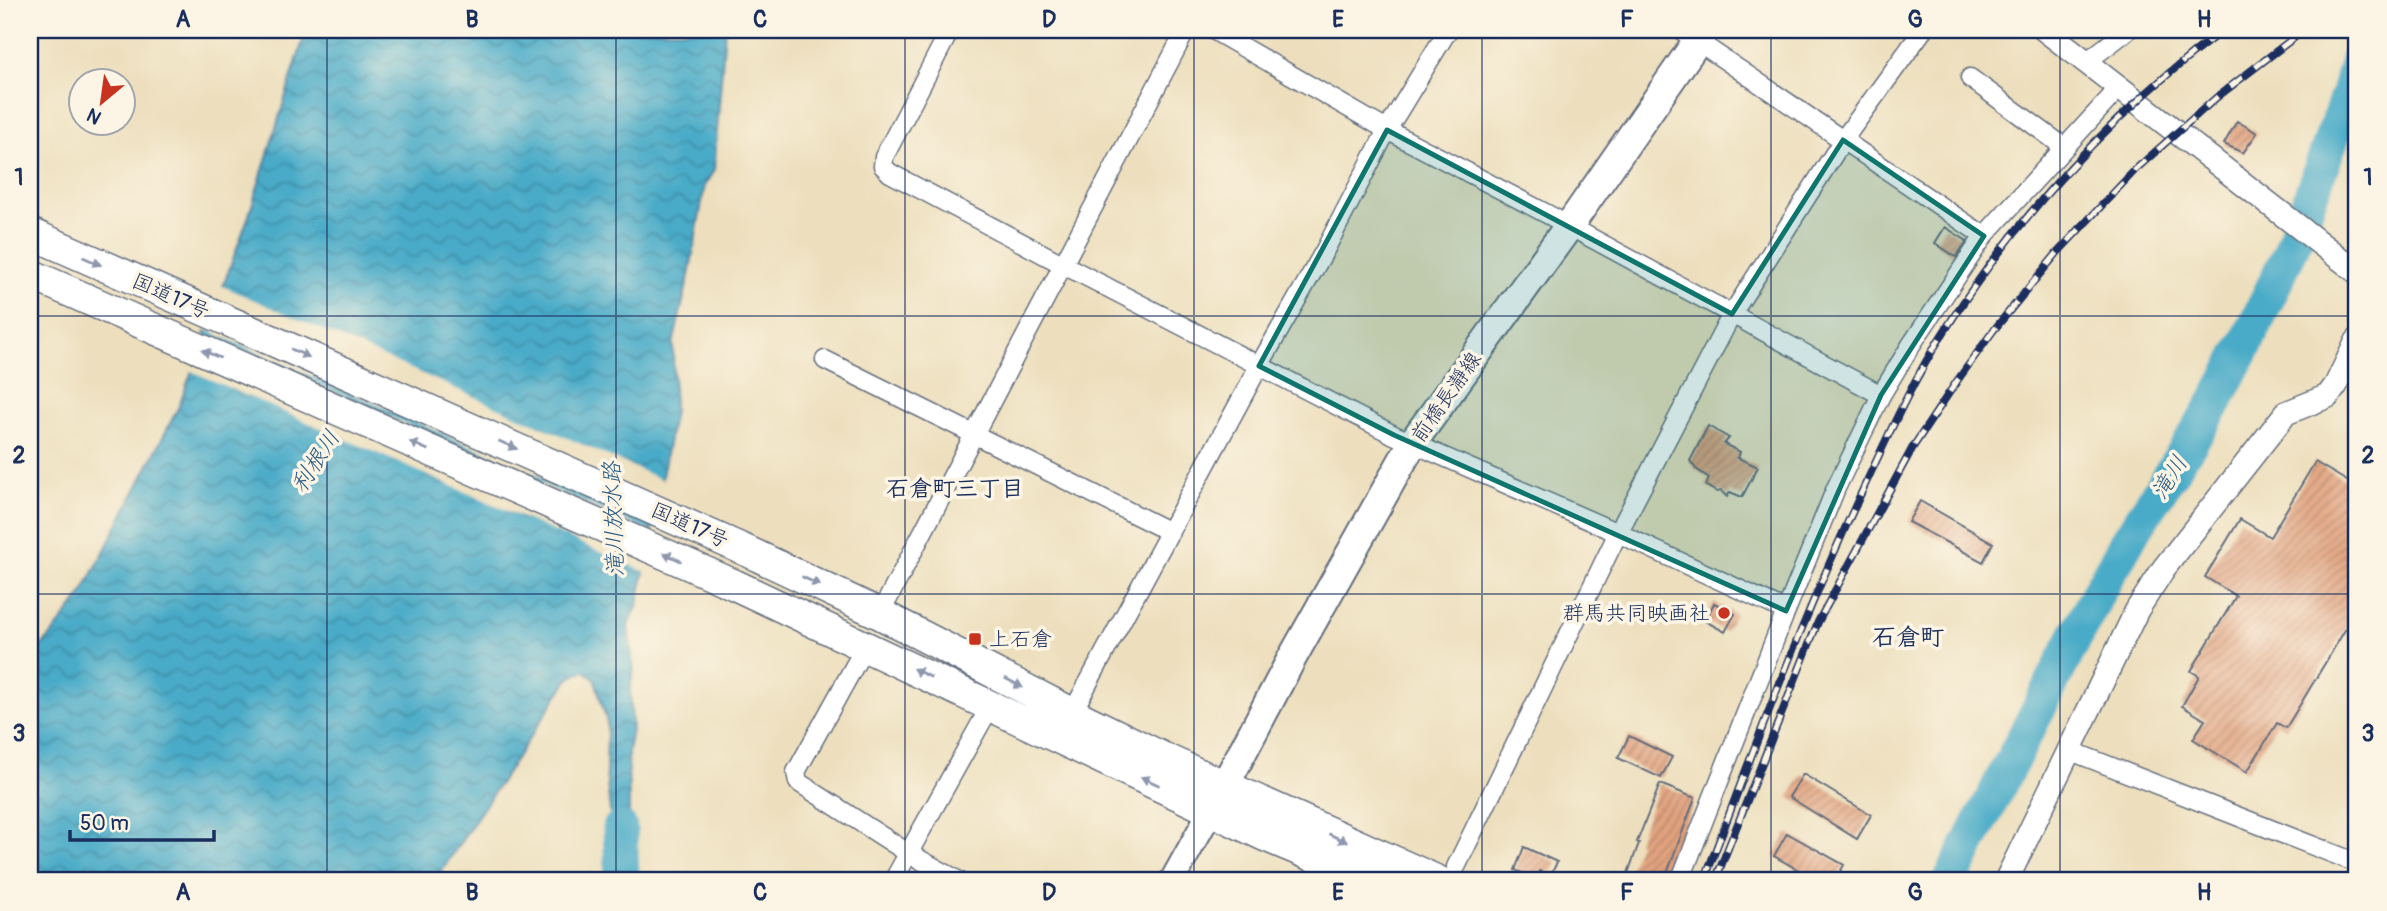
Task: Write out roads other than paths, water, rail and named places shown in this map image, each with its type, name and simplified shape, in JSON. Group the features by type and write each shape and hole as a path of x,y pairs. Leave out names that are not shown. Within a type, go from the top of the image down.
{"highway":[{"name":"国道17号","path":"30,233 749,552 880,614 1072,713 1218,799"},
{"name":"国道17号","path":"30,274 735,585 991,705 1218,799"},
{"path":"1218,799 1447,874"},
{"path":"1218,799 1265,836 1373,881"}],"main road":[{"name":"前橋長瀞線","path":"1218,799 1292,658 1413,442 1569,226 1695,33"},
{"path":"1172,881 1218,799"}],"street":[{"path":"950,30 884,157 883,166 890,173 1259,366 1413,442 1786,611"},
{"path":"880,614 1186,30"},
{"path":"1213,30 1387,130 1881,395"},
{"path":"1072,713 1259,366 1325,250 1387,130 1448,30"},
{"path":"1447,874 1618,533 1732,314 1843,140 1923,30"},
{"path":"2045,30 2315,241 2355,265"},
{"path":"2086,62 2128,30"},
{"path":"1695,33 1843,140 1984,236"},
{"path":"1970,78 2064,147"},
{"path":"1680,881 1836,488 1881,395 1984,236 2119,88"},
{"path":"2006,881 2137,610 2164,568 2286,413 2328,396 2357,341"},
{"path":"825,360 1170,532"},
{"path":"866,645 796,772 797,778 801,785 908,853 959,881"},
{"path":"893,881 991,705"},
{"path":"2071,751 2357,863"}],"water":[{"name":"利根川","path":"306,30 725,30 714,170 705,185 689,276 673,344 674,412 638,605 628,625 634,672 630,687 632,730 628,751 630,861 622,874 612,830 606,774 607,723 595,680 585,671 568,680 435,881 30,881 30,657 50,637 81,596 179,406 249,215"}],"waterway":[{"name":"滝川","path":"1950,881 2100,589 2214,405 2246,344 2291,249 2348,94 2357,60"},
{"name":"滝川放水路","path":"620,828 620,881"}],"railway":[{"path":"1704,881 1821,583 1892,428 1931,353 2002,249 2069,170 2143,96 2223,30"},
{"path":"1715,881 1818,622 1913,447 1957,381 1993,331 2058,252 2136,169 2217,97 2304,30"}],"place":[{"name":"群馬共同映画社","path":"1724,613"},
{"name":"上石倉","path":"975,639"}],"district":[{"name":"石倉町三丁目","path":"955,488"},
{"name":"石倉町","path":"1908,637"}]}
